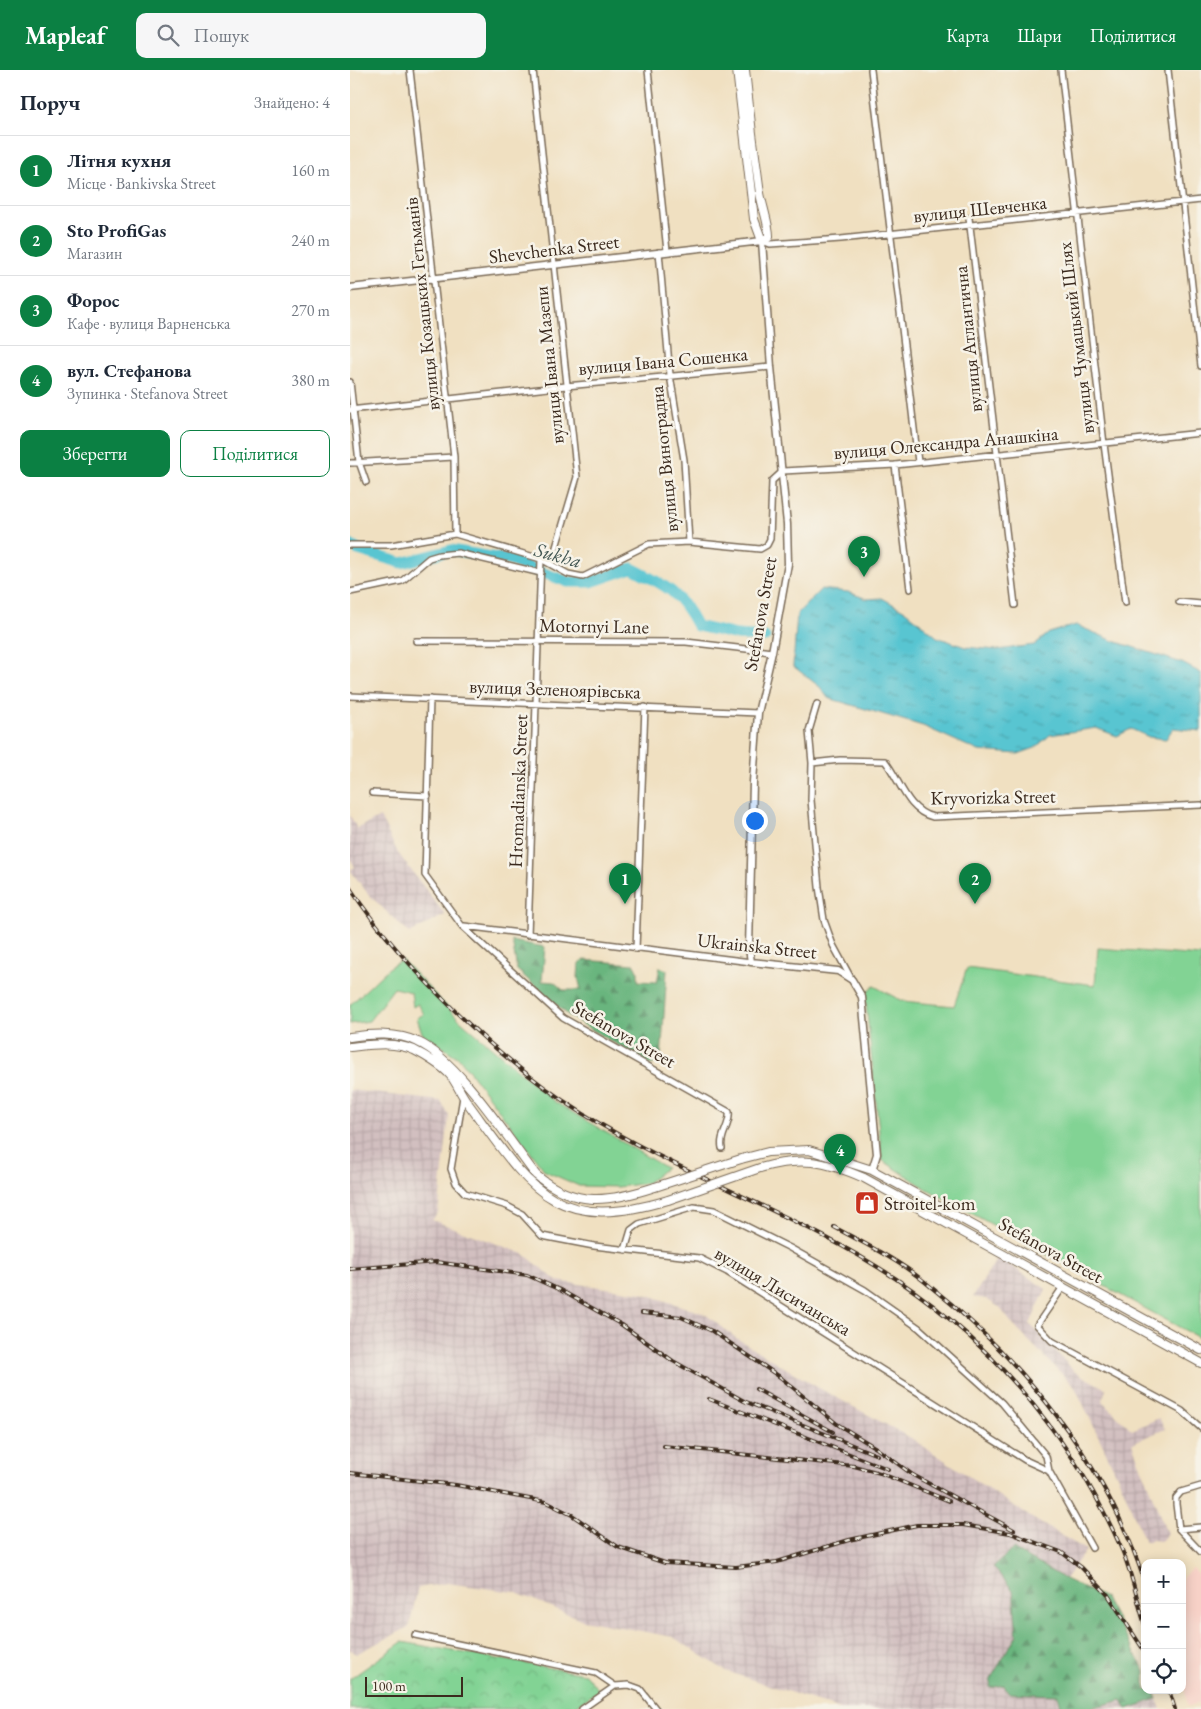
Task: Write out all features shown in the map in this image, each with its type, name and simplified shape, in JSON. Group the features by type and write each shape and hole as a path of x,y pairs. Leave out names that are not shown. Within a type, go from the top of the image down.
{"main road":[{"path":"737,70 754,219 762,241 769,237 770,229 763,209 745,70"},
{"name":"Stefanova Street","path":"350,1037 382,1034 418,1042 453,1068 536,1175 550,1187 581,1199 597,1201 632,1195 768,1152 809,1150 872,1170 1201,1350"},
{"path":"350,1047 380,1044 413,1050 449,1075 463,1097"},
{"name":"Stefanova Street","path":"463,1097 526,1180 556,1202 575,1210 613,1213 668,1200 779,1162 813,1160 864,1178 1201,1363"},
{"path":"864,1178 872,1170"}],"street":[{"name":"вулиця Козацьких Гетьманів","path":"410,70 454,457 455,534"},
{"name":"вулиця Івана Мазепи","path":"533,70 577,477 551,564"},
{"path":"648,70 667,251"},
{"path":"871,70 918,462"},
{"name":"вулиця Чумацький Шлях","path":"1060,70 1104,444 1126,603"},
{"path":"1168,70 1201,366"},
{"name":"вулиця Шевченка","path":"762,241 770,244 807,243 1201,200"},
{"name":"вулиця Атлантична","path":"970,218 996,455 1015,605"},
{"name":"Shevchenka Street","path":"350,288 762,241"},
{"name":"Stefanova Street","path":"751,962 749,948 752,812 758,713 772,652 788,564 788,524 770,367 762,241"},
{"name":"вулиця Виноградна","path":"659,252 670,375 684,460 689,542"},
{"name":"вулиця Івана Сошенка","path":"351,410 670,375 770,367"},
{"path":"350,382 351,410 359,462 366,482"},
{"name":"вулиця Олександра Анашкіна","path":"783,471 894,465 1201,433"},
{"path":"350,463 454,457"},
{"path":"894,465 910,589"},
{"path":"352,545 390,545 455,534 551,564 568,574 583,577 649,544 689,542 760,549 767,546 770,539 772,481 783,471"},
{"path":"350,592 402,581 429,558 458,553 540,573"},
{"name":"Hromadianska Street","path":"528,935 539,641 540,561"},
{"path":"1179,602 1201,604"},
{"name":"Motornyi Lane","path":"416,641 686,642 772,652"},
{"name":"вулиця Зеленоярівська","path":"350,696 758,713"},
{"path":"430,699 426,875 462,926"},
{"path":"817,704 809,731 812,763 811,800 824,920 833,945 862,997 877,1154 872,1170"},
{"path":"636,949 645,707"},
{"name":"Kryvorizka Street","path":"812,763 840,760 885,761 918,811 932,817 1201,805"},
{"path":"372,793 428,796"},
{"name":"Stefanova Street","path":"462,926 563,1018 729,1112 730,1117 721,1142 722,1148"},
{"name":"Ukrainska Street","path":"462,926 636,949 838,971 852,980"},
{"name":"вулиця Лисичанська","path":"463,1097 451,1169 456,1183 465,1193 507,1206 522,1214 542,1236 625,1250 699,1258 726,1272 1030,1463 1049,1472"},
{"path":"625,1250 631,1230 639,1224 694,1207 714,1210 790,1248 865,1290 919,1328 1002,1403 1046,1456 1049,1472 1092,1548"},
{"path":"1063,1287 1037,1325 1052,1341 1182,1411 1201,1428"},
{"path":"1201,1486 1181,1492 1176,1498 1180,1529 1201,1552"},
{"path":"1180,1529 1201,1527"},
{"path":"415,1635 596,1673 615,1686"},
{"path":"582,1709 615,1686 629,1685 640,1689 656,1709"}],"shaded area":[{"path":"350,815 357,829 380,817 398,853 445,915 409,933 369,895 350,870 355,867 350,858"},
{"path":"350,1090 441,1101 449,1116 438,1213 432,1220 524,1254 557,1281 642,1293 705,1314 736,1338 817,1387 911,1438 1032,1518 1086,1550 1065,1579 1013,1549 1017,1635 991,1678 991,1688 1004,1685 1008,1693 1058,1695 1062,1709 841,1709 726,1671 673,1637 583,1620 514,1592 447,1583 418,1588 409,1627 356,1654 350,1649"},
{"path":"998,1257 1046,1289 1030,1324 1075,1372 1106,1389 1102,1401 1132,1430 1159,1418 1165,1429 1132,1443 1167,1534 1161,1541 1152,1540 1145,1542 1123,1488 1075,1387 1014,1326 999,1307 986,1299 973,1297"},
{"path":"1192,1568 1198,1574 1201,1584 1201,1703 1188,1706 1185,1694 1186,1574"},
{"path":"1157,1699 1161,1709 1127,1709"},
{"path":"1122,1700 1127,1709 1086,1709"}],"green space":[{"path":"512,941 545,947 542,981 554,982 563,990 581,990 578,977 579,963 584,960 634,964 638,972 638,981 657,982 660,967 667,970 661,1060 651,1065 569,1016 517,970"},
{"path":"1098,948 1201,956 1201,1339 927,1189 882,1160 865,994 874,986 902,1001 954,1006 967,968 1095,985"},
{"path":"402,960 460,1020 555,1102 666,1168 647,1183 618,1187 579,1186 545,1171 460,1059 422,1033 417,1018 424,1014 418,1004 413,1007 411,992 394,988 369,1021 350,1024 350,1005 391,966"},
{"path":"1013,1549 1065,1579 1105,1598 1141,1664 1141,1694 1156,1694 1157,1699 1127,1709 1122,1700 1086,1709 1062,1709 1058,1695 1008,1693 1004,1685 990,1688 991,1678 1017,1635 1013,1590 993,1567"},
{"path":"402,1642 585,1674 599,1690 572,1709 350,1709 350,1679"}],"water":[{"path":"821,589 848,592 867,599 882,598 907,612 937,637 965,647 997,650 1034,645 1049,633 1076,625 1114,641 1182,663 1201,673 1201,731 1173,728 1166,739 1149,737 1131,729 1117,736 1096,728 1050,735 1035,748 1018,754 979,751 923,726 828,698 820,687 793,666 797,614"}],"waterway":[{"name":"Sukha","path":"350,545 358,550 402,563 451,550 509,560 568,582 591,582 632,568 670,590 684,604 697,626 737,635 765,637"}],"railway":[{"path":"350,888 372,919 425,981 487,1040 519,1068 551,1092 582,1113 654,1154 840,1245 915,1292 953,1322 988,1354 1020,1389 1078,1466 1101,1507 1126,1559 1141,1611"},
{"path":"834,1227 893,1259 915,1274 961,1312 1028,1380 1058,1417 1085,1456 1108,1496 1129,1539 1141,1572"},
{"path":"350,1269 436,1262 527,1275 560,1290 622,1325 673,1361 744,1401 877,1455"},
{"path":"642,1313 681,1317 712,1331 780,1377 837,1424 876,1448 913,1475 1014,1530"},
{"path":"756,1389 833,1432"},
{"path":"709,1399 888,1469"},
{"path":"664,1446 854,1466 880,1473 949,1501"},
{"path":"350,1473 456,1485 546,1502 572,1515 618,1547 665,1563 736,1567 777,1562 849,1540 917,1525 963,1525 1010,1533 1061,1552 1081,1567 1108,1595 1143,1649"},
{"path":"1170,1694 1175,1709"}],"place":[{"name":"Форос","path":"864,577"},
{"name":"Літня кухня","path":"625,904"},
{"name":"Sto ProfiGas","path":"975,904"},
{"name":"вул. Стефанова","path":"840,1175"},
{"name":"Stroitel-kom","path":"867,1203"}]}
